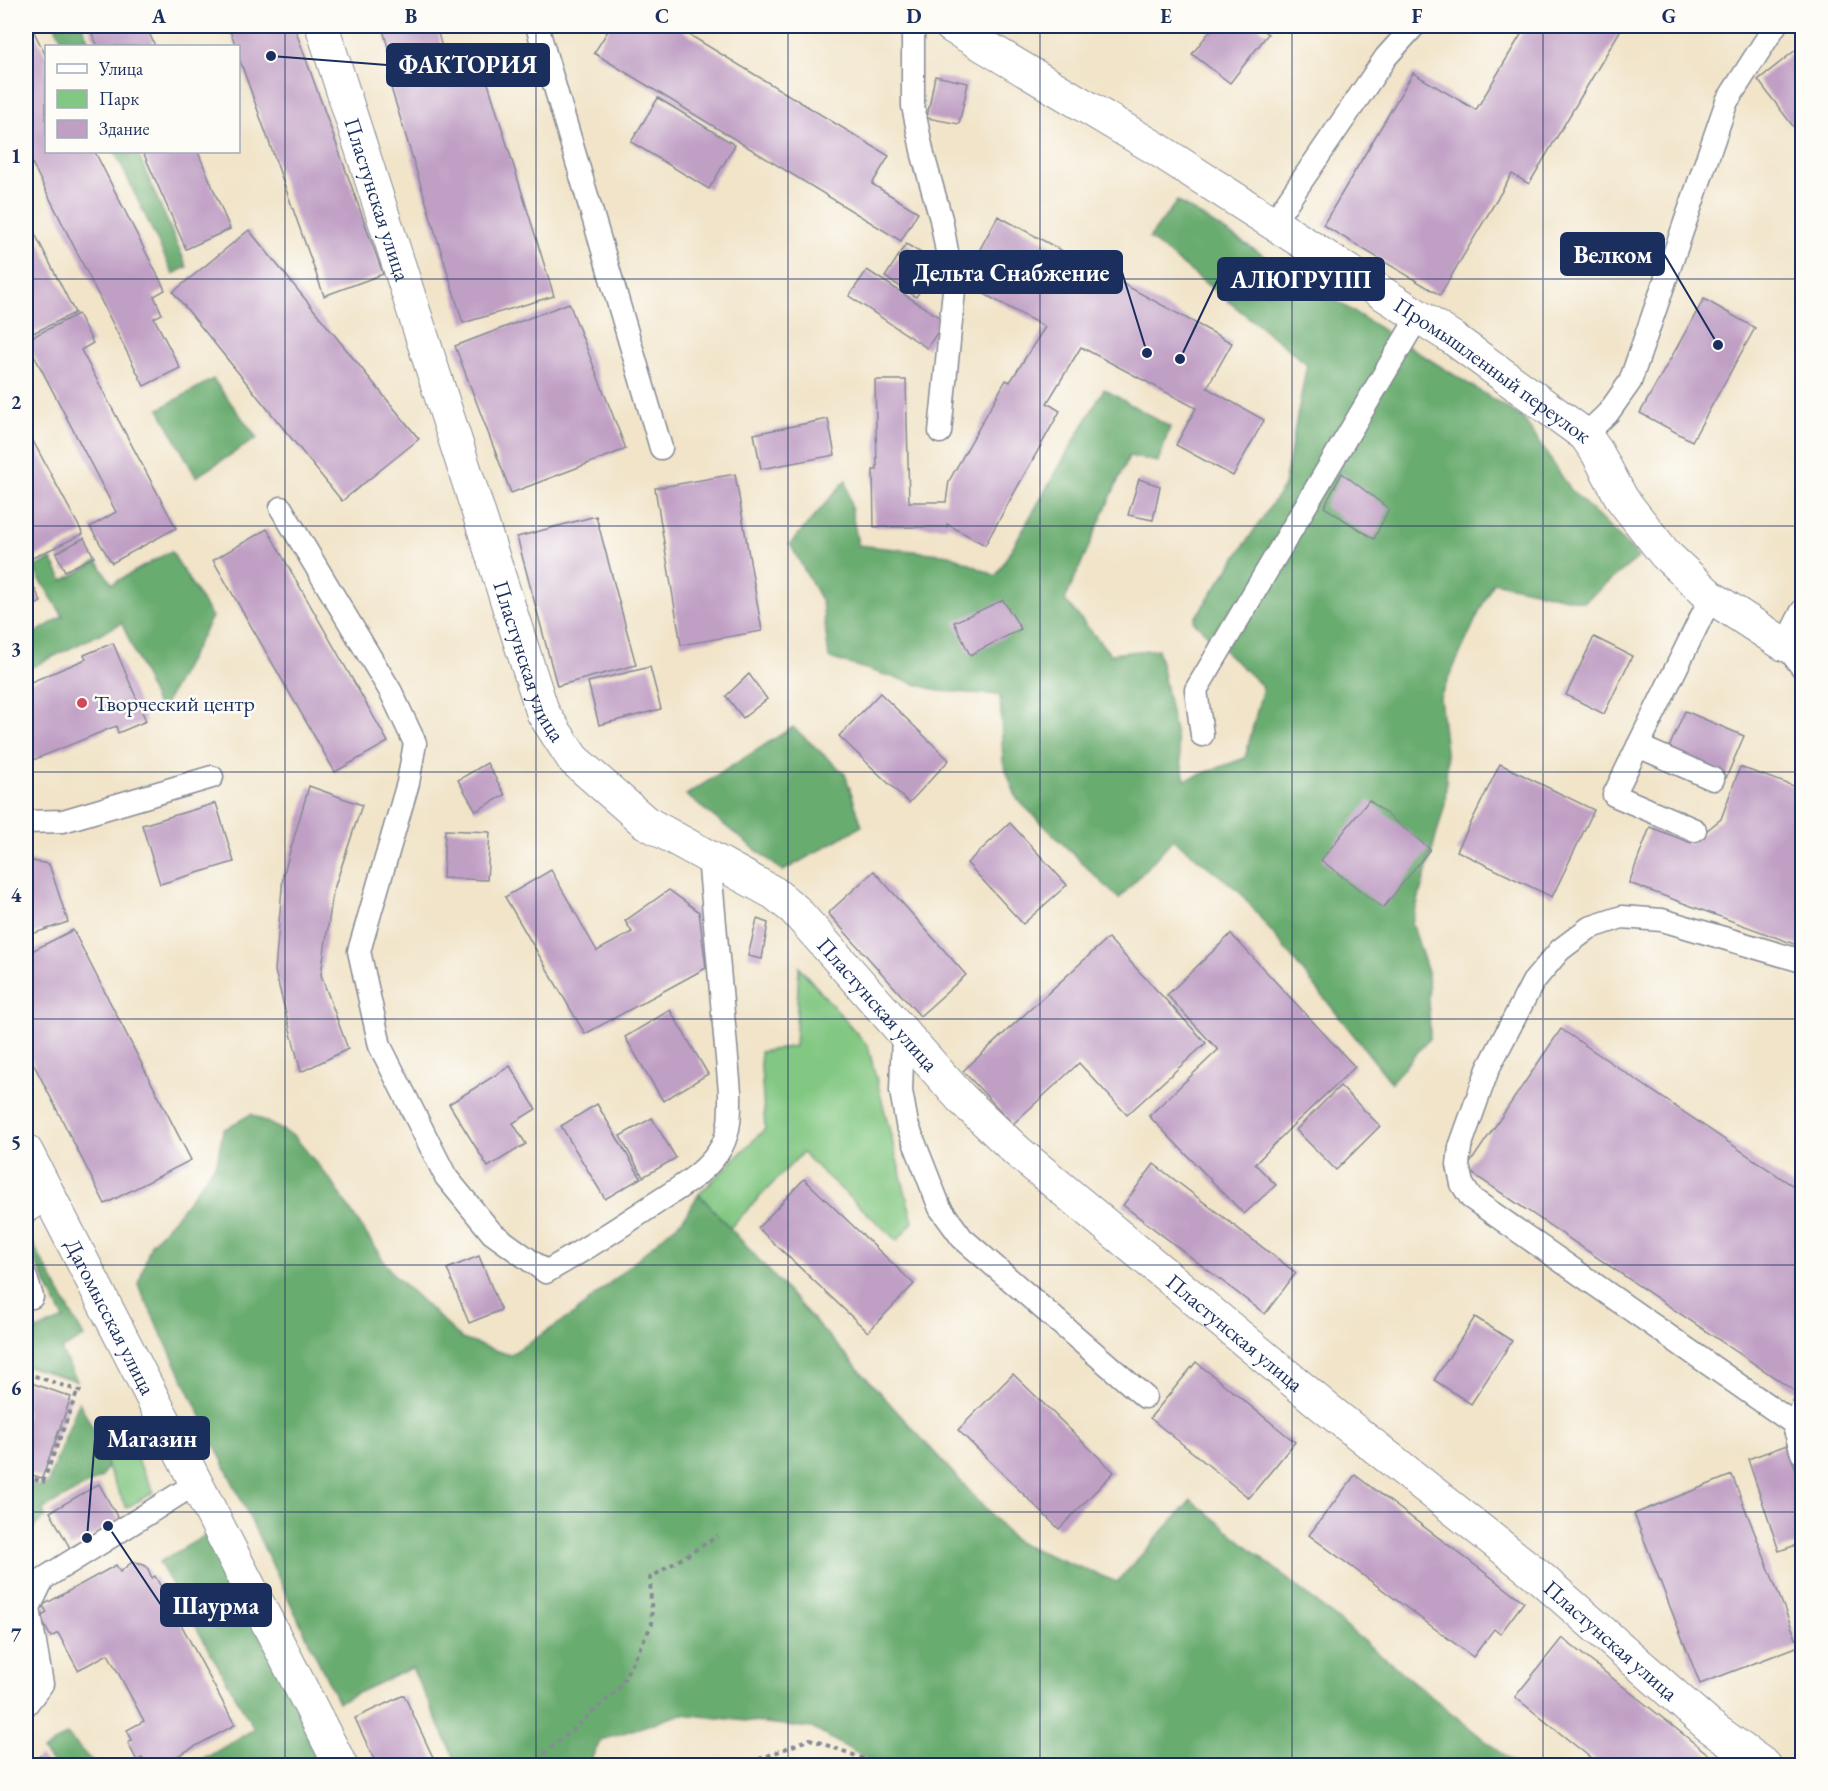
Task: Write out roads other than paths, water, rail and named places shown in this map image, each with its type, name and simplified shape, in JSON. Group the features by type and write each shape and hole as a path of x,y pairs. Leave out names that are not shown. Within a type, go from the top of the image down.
{"street":[{"name":"Пластунская улица","path":"322,26 543,713 573,759 645,822 774,893 795,910 961,1098 1027,1159 1327,1408 1536,1574 1708,1725 1765,1766"},
{"name":"Промышленный переулок","path":"951,26 1156,149 1451,338 1585,435 1597,452 1622,499 1665,554 1711,597 1797,652"},
{"name":"Дагомысская улица","path":"26,1151 37,1205 195,1484 340,1766"}],"lane":[{"path":"537,26 661,448"},
{"path":"913,26 913,106 923,155 941,219 954,290 940,432"},
{"path":"1274,224 1380,65 1401,38 1414,26"},
{"path":"1585,435 1608,413 1630,382 1727,101 1775,26"},
{"path":"1202,735 1196,690 1418,317"},
{"path":"281,508 391,692 416,743 408,783 359,951 380,1046 446,1177 492,1233 546,1272 595,1244 702,1172 721,1148 728,1132 730,1092 709,857"},
{"path":"1695,830 1614,795 1711,597"},
{"path":"1797,652 1803,611"},
{"path":"1638,746 1713,779"},
{"path":"26,822 63,821 212,777"},
{"path":"1803,962 1662,920 1622,918 1589,928 1560,950 1533,982 1488,1069 1460,1147 1458,1165 1462,1184 1471,1198 1798,1416 1803,1453"},
{"path":"903,1034 901,1090 907,1124 940,1208 962,1238 1145,1397"},
{"path":"26,1705 42,1684 29,1608 43,1579 195,1484"}],"place":[{"name":"ФАКТОРИЯ","path":"271,56"},
{"name":"Велком","path":"1718,345"},
{"name":"Дельта Снабжение","path":"1147,353"},
{"name":"АЛЮГРУПП","path":"1180,359"},
{"name":"Творческий центр","path":"82,703"},
{"name":"Шаурма","path":"108,1526"},
{"name":"Магазин","path":"87,1538"}]}
